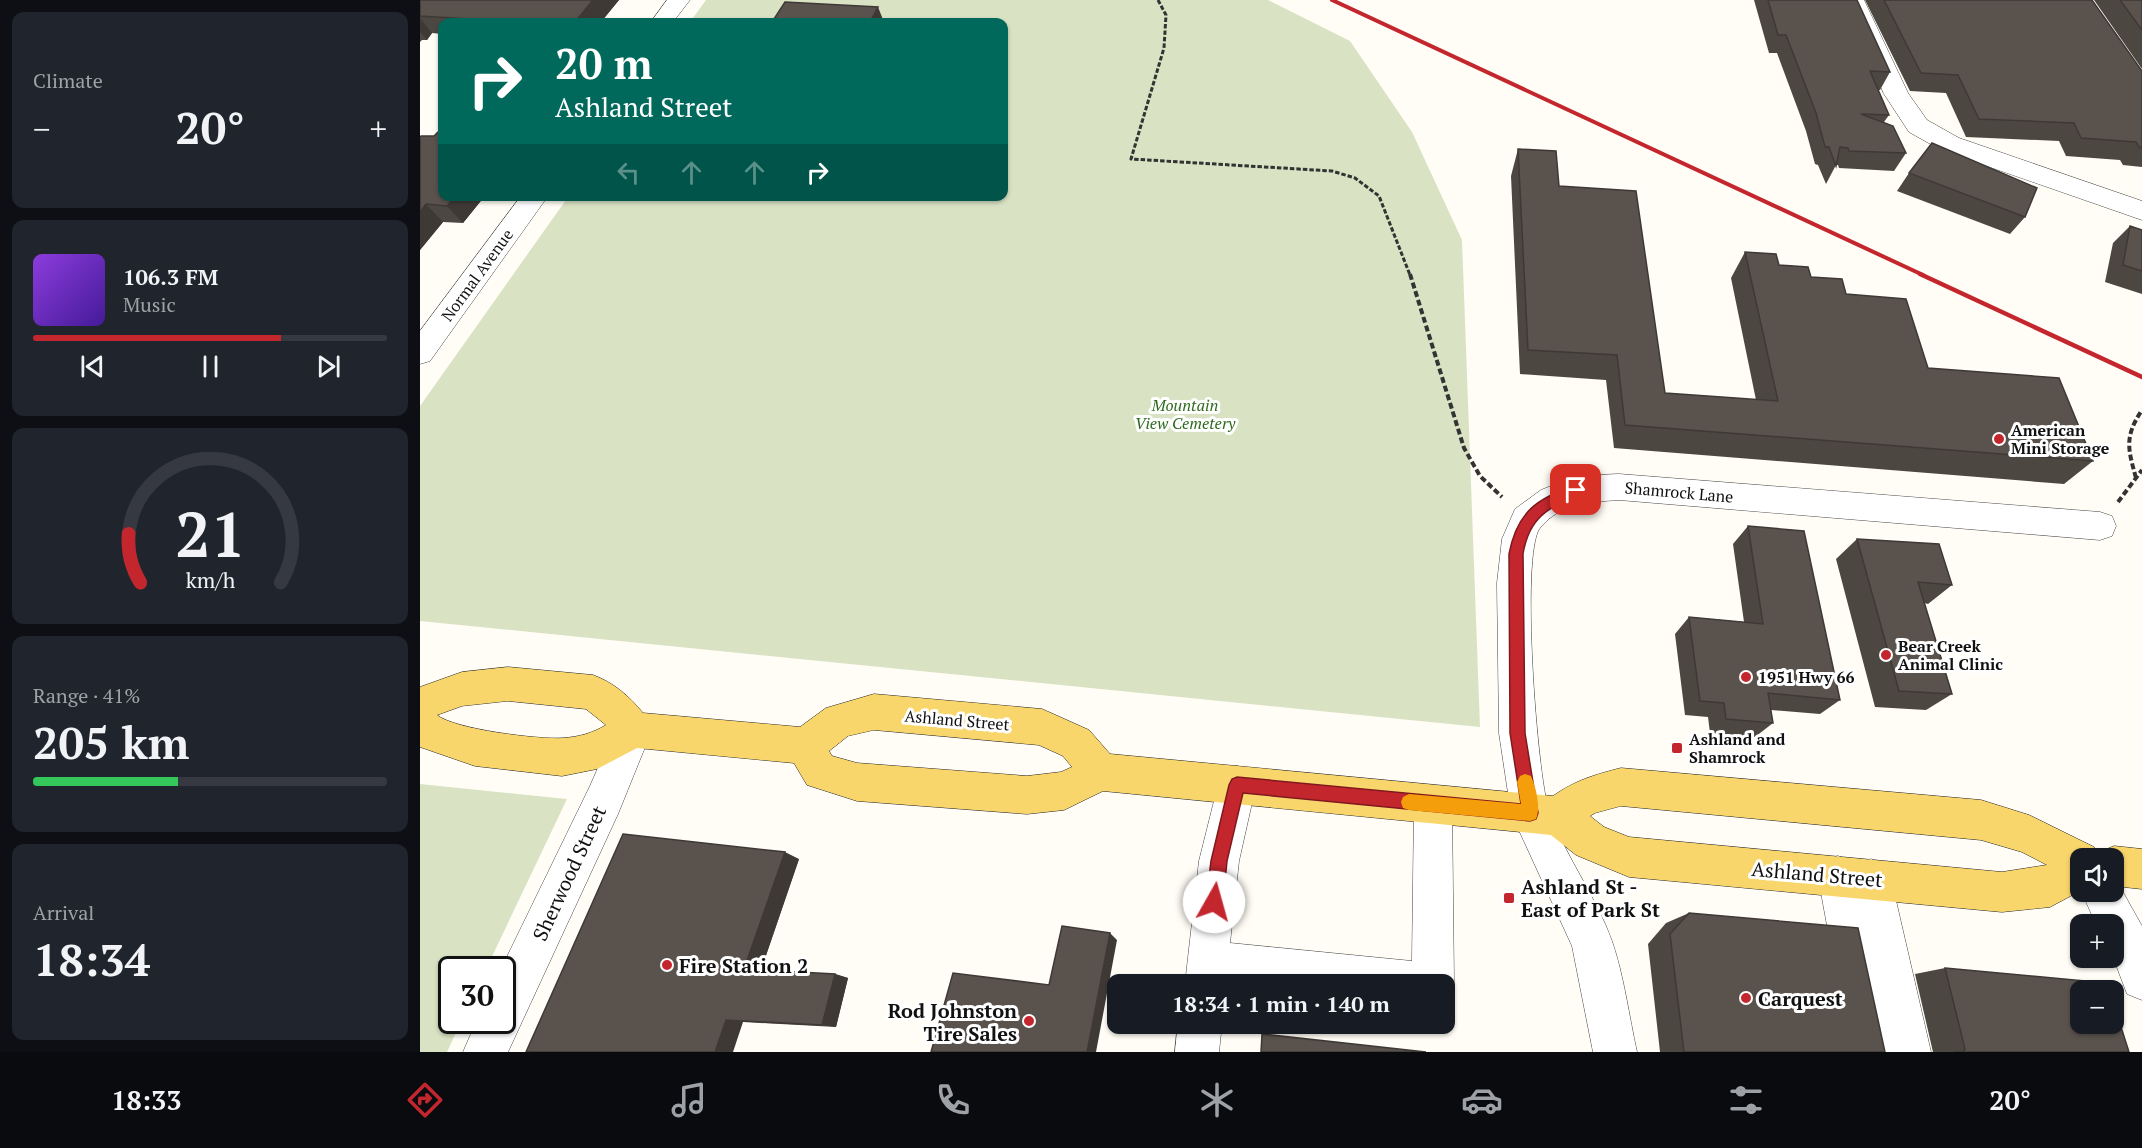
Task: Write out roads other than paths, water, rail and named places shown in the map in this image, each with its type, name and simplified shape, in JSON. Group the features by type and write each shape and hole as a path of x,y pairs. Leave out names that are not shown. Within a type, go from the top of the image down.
{"main road":[{"path":"420,704 462,689 508,684 593,692 615,707 633,730"},
{"name":"Ashland Street","path":"805,746 839,721 874,712 1042,727 1076,743 1101,772"},
{"path":"420,724 427,732 475,748 562,757 597,751 633,730 805,746 820,772 858,782 1027,795 1064,791 1101,772 1544,814 1586,796 1622,787 1981,820 2029,835 2070,856"},
{"name":"Ashland Street","path":"1544,814 1590,841 1629,857 2001,892 2050,887 2070,874"},
{"path":"2124,867 2142,869"}],"street":[{"path":"665,18 679,0"},
{"path":"1853,0 1896,94 1918,126 1950,144 2142,211"},
{"name":"Normal Avenue","path":"420,353 531,201"},
{"name":"Shamrock Lane","path":"1544,814 1518,733 1514,583 1519,538 1527,519 1552,500 1576,490 1619,487 2100,526"},
{"name":"Sherwood Street","path":"516,985 604,800 633,730"},
{"path":"1226,974 1206,973 1219,861 1237,785"},
{"path":"1432,805 1433,974"},
{"path":"1544,814 1592,943 1615,1052"},
{"path":"1855,878 1872,1052"},
{"path":"1855,878 1909,1052"},
{"path":"2107,902 2133,952 2142,979"},
{"path":"485,1052 493,1034"},
{"path":"1197,1052 1199,1034"}],"railway":[{"path":"1332,0 1923,275"},
{"path":"1920,274 2142,377"}],"place":[{"name":"American Mini Storage","path":"1999,439"},
{"name":"Bear Creek Animal Clinic","path":"1886,655"},
{"name":"1951 Hwy 66","path":"1746,677"},
{"name":"Ashland and Shamrock","path":"1677,748"},
{"name":"Ashland St - East of Park St","path":"1509,898"},
{"name":"Fire Station 2","path":"667,965"},
{"name":"Carquest","path":"1746,998"},
{"name":"Rod Johnston Tire Sales","path":"1029,1021"}],"park label":[{"name":"Mountain View Cemetery","path":"1185,414"}]}
